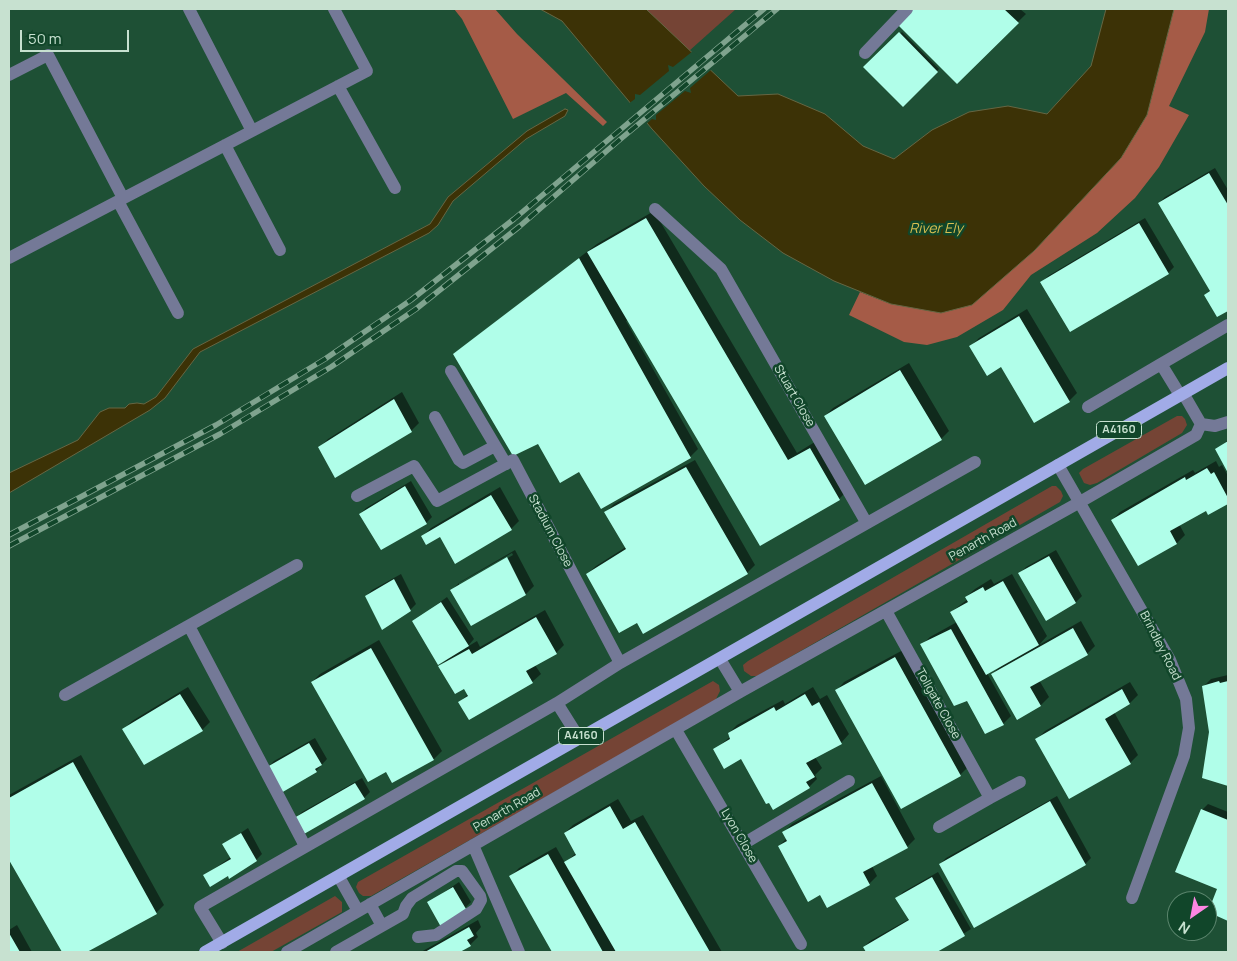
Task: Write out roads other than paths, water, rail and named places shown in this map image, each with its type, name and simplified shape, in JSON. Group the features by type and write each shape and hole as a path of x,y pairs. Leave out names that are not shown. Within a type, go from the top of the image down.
{"main road":[{"name":"A4160","path":"205,952 579,738 720,660 1228,368"}],"street":[{"path":"188,9 252,131"},
{"path":"9,258 367,71 334,9"},
{"path":"865,52 907,9"},
{"path":"9,75 48,55 178,313"},
{"path":"338,86 396,188"},
{"path":"225,146 280,250"},
{"name":"Stuart Close","path":"655,209 721,269 866,522"},
{"path":"1088,407 1228,324"},
{"path":"1162,364 1201,424 1215,426 1228,422"},
{"path":"357,496 414,466 437,501 506,464 451,371"},
{"path":"436,417 459,460 463,463 495,446"},
{"name":"Penarth Road","path":"288,952 740,692 1080,502 1196,434 1201,424"},
{"name":"Stadium Close","path":"506,464 513,460 620,663"},
{"path":"222,943 200,907 557,703 620,663 975,462"},
{"name":"Brindley Road","path":"1058,465 1170,660 1186,699 1189,728 1184,756 1132,898"},
{"path":"65,695 297,565"},
{"name":"Tollgate Close","path":"886,611 990,798"},
{"path":"189,626 304,846"},
{"path":"720,660 740,692"},
{"path":"557,703 579,738"},
{"name":"Lyon Close","path":"676,730 801,944"},
{"path":"743,844 849,781"},
{"path":"939,827 1020,782"},
{"path":"473,845 519,952"},
{"path":"336,952 403,914 412,898 456,871 462,870 480,896 481,900 476,910 436,935 418,937"},
{"path":"338,877 358,911"},
{"path":"370,904 382,926"}],"water":[{"name":"River Ely","path":"540,9 646,9 738,96 778,94 825,114 863,146 894,159 932,130 969,112 1008,106 1047,114 1091,66 1106,9 1174,9 1147,115 1121,158 1034,251 972,305 941,313 891,304 834,281 783,253 740,220 704,186 652,129 562,21"},
{"path":"565,109 568,110 565,116 526,139 453,201 438,225 429,233 200,352 165,398 150,410 9,493 9,473 78,440 100,412 109,408 125,408 129,404 144,404 156,397 193,349 430,224 448,197 527,131"}],"railway":[{"path":"9,535 216,425 325,359 411,300 514,219 764,9"},
{"path":"9,546 220,434 331,367 416,309 520,226 617,142 777,9"}]}
